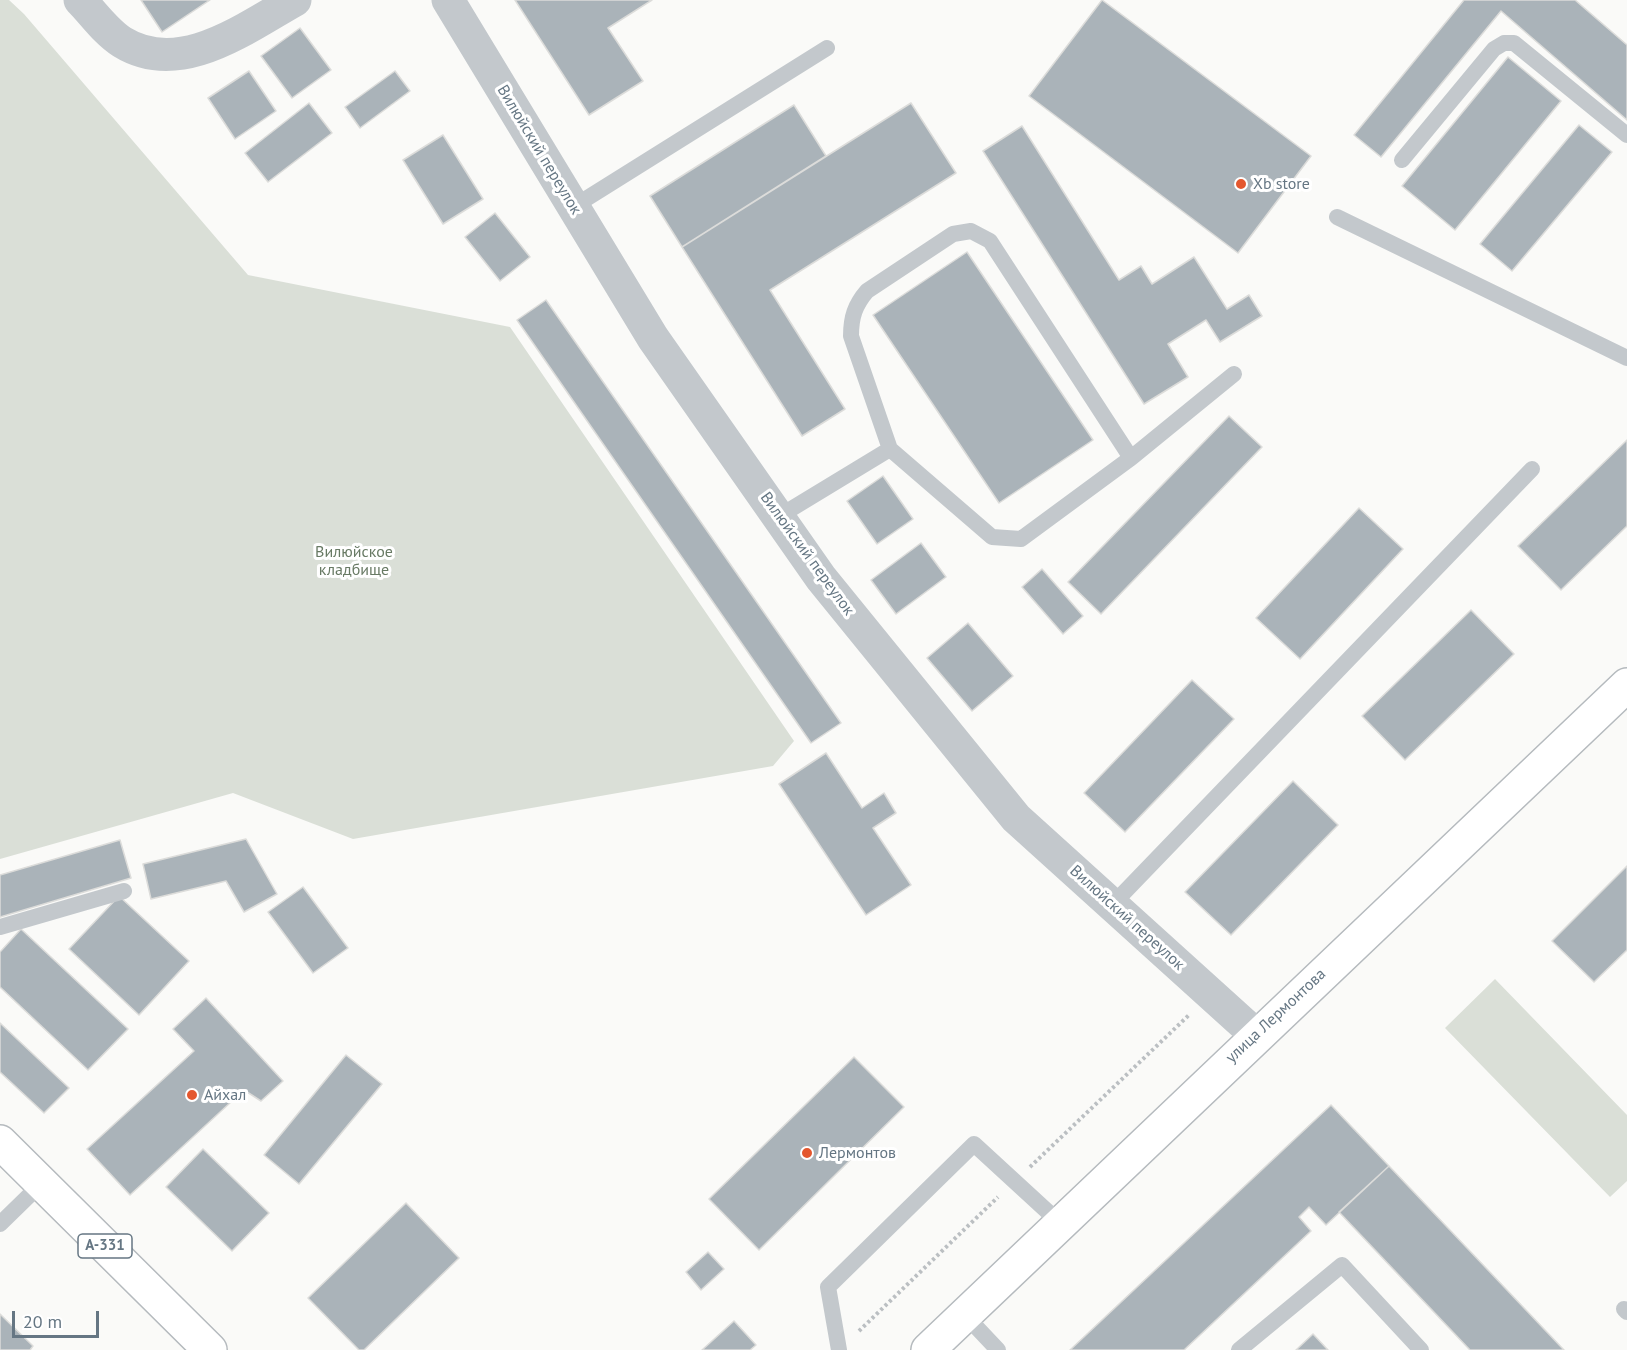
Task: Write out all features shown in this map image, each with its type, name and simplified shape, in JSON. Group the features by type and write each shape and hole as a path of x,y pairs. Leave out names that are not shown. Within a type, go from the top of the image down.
{"main road":[{"name":"улица Лермонтова","path":"928,1350 1256,1035 1627,685"},
{"name":"А-331","path":"0,1142 210,1350"}],"street":[{"path":"80,0 121,41 146,53 182,54 222,41 295,0"},
{"name":"Вилюйский переулок","path":"448,0 653,338 821,578 1016,818 1256,1035"}],"lane":[{"path":"1402,160 1494,49 1504,43 1514,43 1627,135"},
{"path":"573,207 827,48"},
{"path":"1337,217 1627,358"},
{"path":"1131,458 990,240 971,231 954,234 867,291 856,303 850,321 850,336 890,449 992,537 1021,539 1131,458 1234,374"},
{"path":"778,516 890,449"},
{"path":"1113,904 1532,469"},
{"path":"0,927 124,891"},
{"path":"839,1350 828,1287 974,1144 1060,1223"},
{"path":"0,1224 42,1183"},
{"path":"1239,1350 1341,1265 1421,1350"},
{"path":"964,1315 998,1350"}],"green space":[{"name":"Вилюйское кладбище","path":"0,0 9,0 24,14 248,275 510,327 794,741 773,766 353,839 233,793 0,859"},
{"path":"1495,979 1627,1115 1627,1181 1610,1197 1445,1028"}],"building":[{"path":"141,0 210,0 162,32"},
{"path":"515,0 652,0 608,28 643,81 589,115"},
{"path":"1102,0 1311,156 1238,253 1029,96"},
{"path":"1464,0 1575,0 1627,45 1627,120 1501,11 1381,157 1354,135"},
{"path":"300,28 331,70 292,98 261,56"},
{"path":"1508,57 1561,101 1455,230 1402,186"},
{"path":"249,71 276,111 235,139 208,98"},
{"path":"395,71 410,91 360,128 345,107"},
{"path":"309,103 332,133 268,182 245,153"},
{"path":"911,103 956,173 770,290 845,409 802,436 682,247"},
{"path":"794,105 826,156 682,247 650,196"},
{"path":"1579,125 1612,152 1512,271 1480,244"},
{"path":"1022,126 1119,280 1141,266 1152,284 1194,257 1227,309 1249,295 1262,316 1220,342 1206,320 1168,344 1188,377 1144,404 983,151"},
{"path":"443,135 483,199 443,224 403,160"},
{"path":"495,213 530,257 500,281 465,237"},
{"path":"967,252 1093,440 999,503 873,315"},
{"path":"546,300 841,723 811,743 517,320"},
{"path":"1229,416 1262,447 1101,614 1068,582"},
{"path":"1627,440 1627,526 1561,590 1518,546"},
{"path":"883,476 913,519 877,544 847,501"},
{"path":"1359,508 1403,549 1300,659 1256,618"},
{"path":"921,543 946,577 896,614 871,580"},
{"path":"1042,569 1083,616 1063,634 1022,587"},
{"path":"1471,610 1514,654 1405,760 1362,716"},
{"path":"968,623 1013,676 972,711 927,658"},
{"path":"1192,680 1234,719 1125,832 1084,793"},
{"path":"826,753 862,808 884,793 896,813 873,828 911,885 866,915 779,784"},
{"path":"1293,781 1338,825 1231,935 1185,892"},
{"path":"246,839 277,894 244,912 226,881 151,899 143,864"},
{"path":"120,840 131,878 0,917 0,875"},
{"path":"1627,866 1627,950 1594,982 1552,941"},
{"path":"303,887 348,948 313,973 268,912"},
{"path":"119,896 189,961 139,1015 69,949"},
{"path":"21,929 128,1029 88,1070 0,987 0,952"},
{"name":"Айхал","path":"206,998 283,1081 261,1101 244,1090 130,1195 87,1149 194,1051 173,1029"},
{"path":"0,1023 69,1088 44,1113 0,1072"},
{"path":"346,1055 382,1084 299,1184 264,1155"},
{"name":"Лермонтов","path":"854,1057 904,1107 759,1250 709,1199"},
{"path":"1331,1105 1389,1166 1326,1225 1309,1207 1299,1217 1311,1231 1184,1350 1070,1350"},
{"path":"203,1149 269,1213 232,1251 166,1187"},
{"path":"1389,1166 1564,1350 1470,1350 1339,1212"},
{"path":"406,1203 459,1258 364,1350 359,1350 308,1298"},
{"path":"708,1252 724,1269 701,1290 686,1272"},
{"path":"0,1314 33,1346 30,1350 0,1350"},
{"path":"734,1321 756,1345 750,1350 702,1350"},
{"path":"1313,1334 1328,1350 1296,1350"}],"place":[{"name":"Xb store","path":"1241,184"},
{"name":"Айхал","path":"192,1095"},
{"name":"Лермонтов","path":"807,1153"}]}
